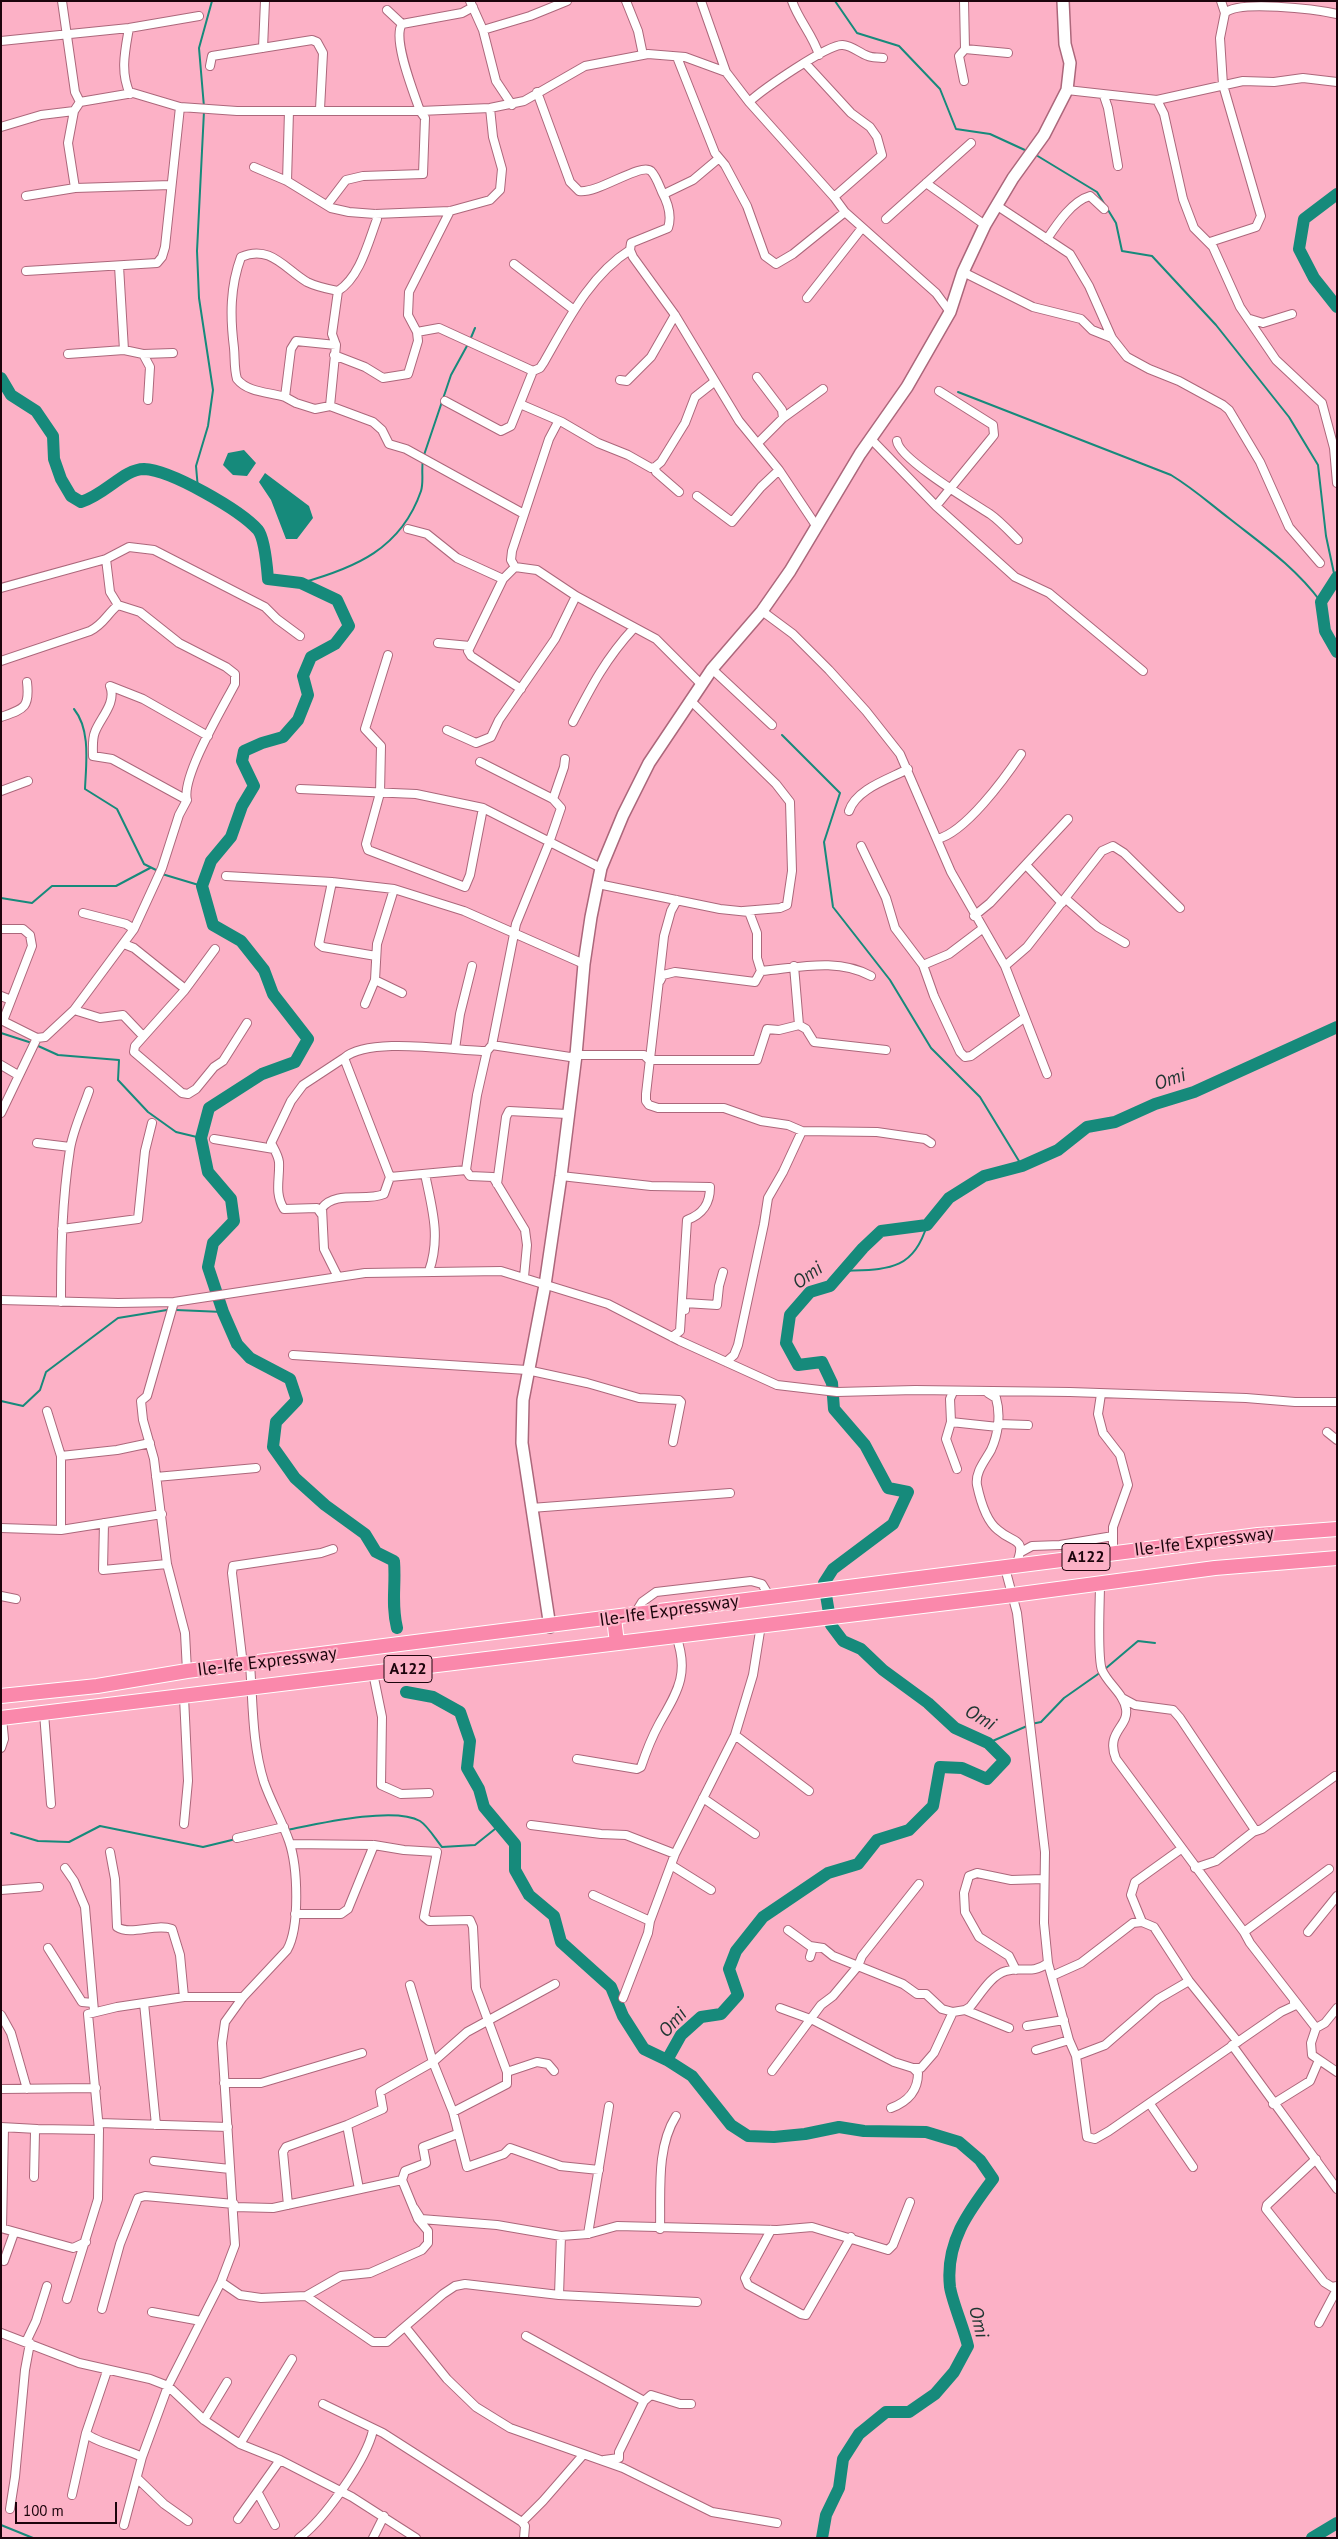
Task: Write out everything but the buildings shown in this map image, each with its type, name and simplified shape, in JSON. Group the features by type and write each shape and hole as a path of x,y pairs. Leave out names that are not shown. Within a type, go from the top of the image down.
{"highway":[{"name":"Ile-Ife Expressway","path":"1,1696 97,1686 187,1672 550,1627 1113,1553 1258,1535 1337,1529"},
{"name":"Ile-Ife Expressway","path":"2,1718 1013,1595 1215,1568 1337,1558"},
{"path":"614,1618 617,1643"},
{"path":"335,1654 344,1676"}],"street":[{"path":"62,1 75,92 80,102"},
{"path":"263,48 265,1"},
{"path":"483,30 530,16 556,3 567,1"},
{"path":"626,1 638,31 643,55"},
{"path":"701,1 726,72 749,102 834,197 845,212 936,293 950,312"},
{"path":"792,1 797,16 816,44 819,55"},
{"path":"964,1 965,49 959,56 964,81"},
{"path":"550,1627 522,1443 523,1400 527,1370 545,1285 561,1176 567,1114 576,1055 584,964 601,868 623,816 649,763 712,669 762,611 790,571 870,438 907,387 950,312 963,272 985,225 996,205 1044,135 1067,90 1070,63 1066,44 1063,1"},
{"path":"1210,242 1256,227 1261,216 1223,85 1220,38 1224,13 1221,1"},
{"path":"327,206 346,180 363,176 423,174 425,118 420,111 400,45 399,28 402,24 462,13 472,4 483,30 496,81 512,105"},
{"path":"1224,13 1236,6 1284,5 1337,14"},
{"path":"387,10 402,24"},
{"path":"1,41 67,36 199,16"},
{"path":"129,28 124,81 130,94"},
{"path":"210,66 212,56 312,40 321,45 323,53 320,109"},
{"path":"749,102 770,84 806,64 831,46 843,45 857,49 867,56 883,58"},
{"path":"965,49 1008,53"},
{"path":"75,188 68,143 74,111 80,102 130,94 180,107 289,111 320,109 420,111 490,108 524,101 584,66 643,55 677,56 703,62 726,72"},
{"path":"677,56 718,159 725,165 747,206 765,256 770,261 776,264 793,254 845,212"},
{"path":"806,64 851,113 870,127 877,137 882,155 834,197"},
{"path":"1067,90 1104,96 1157,100 1243,81 1274,82 1304,78 1337,82"},
{"path":"537,92 570,182 579,191 595,190 639,169 648,169 652,172 664,194 672,218 668,228 635,240 631,243 630,250 644,273 675,315 739,421 779,470 817,527"},
{"path":"1104,96 1108,108 1118,166"},
{"path":"1157,100 1164,114 1183,199 1194,228 1210,242 1240,307 1276,360 1322,403 1334,448 1337,483"},
{"path":"26,271 157,263 162,258 165,248 180,107"},
{"path":"254,166 287,181 327,206 349,212 375,214 450,211 490,200 500,190 502,169 493,137 490,108"},
{"path":"1,127 41,115 74,111"},
{"path":"287,181 289,111"},
{"path":"886,219 971,143"},
{"path":"664,194 693,180 718,159"},
{"path":"926,183 985,225"},
{"path":"26,196 75,188 171,185"},
{"path":"1047,239 1056,224 1083,198 1090,196 1104,209"},
{"path":"996,205 1062,247 1075,261 1112,338 1127,357 1179,381 1229,410 1260,462 1289,527 1320,563"},
{"path":"334,355 365,367 383,378 408,374 416,352 417,332 408,315 409,292 450,211"},
{"path":"375,214 377,219 352,279 349,284 338,291 308,282 269,255 251,253 241,257 236,271 230,317 237,379 255,390 285,397 296,403 315,409 330,406 373,422 382,430 389,444 406,449 524,514"},
{"path":"807,298 862,228"},
{"path":"445,401 501,431 511,426 533,372 540,368 544,362 574,310 613,260 630,250"},
{"path":"514,264 574,310"},
{"path":"119,266 124,350"},
{"path":"963,272 1033,307 1081,319 1092,330 1112,338"},
{"path":"330,406 336,345 332,334 338,291"},
{"path":"1246,316 1252,322 1263,323 1292,314"},
{"path":"620,380 627,381 651,358 675,315"},
{"path":"417,332 439,328 533,372"},
{"path":"285,397 291,349 296,341 336,345"},
{"path":"68,354 124,350 143,354 173,353"},
{"path":"143,354 150,367 148,400"},
{"path":"757,377 782,410 783,418"},
{"path":"655,468 661,462 685,423 695,397 714,382"},
{"path":"758,443 783,418 823,389"},
{"path":"936,506 990,440 994,431 993,425 939,391"},
{"path":"520,404 558,422 562,422 598,443 628,455 651,468 655,468"},
{"path":"515,567 511,560 512,551 549,439 558,422"},
{"path":"870,438 936,506 1015,577 1049,593 1144,671"},
{"path":"897,442 898,446 907,455 950,490 991,515 1018,540"},
{"path":"655,468 656,472 679,492"},
{"path":"697,496 732,522 761,486 779,470"},
{"path":"408,529 427,534 457,558 503,579"},
{"path":"1,588 106,558 129,547 154,550 265,607 277,619 300,636"},
{"path":"1,1113 35,1042 45,1037 74,1010 134,929 161,871 179,815 187,800 185,792 208,736 235,684 235,674 226,667 178,644 140,612 118,605 110,592 106,558"},
{"path":"515,567 503,579 468,651 471,656 521,689"},
{"path":"515,567 537,570 576,596 656,639 702,684"},
{"path":"447,730 476,743 491,737 499,720 555,639 576,596"},
{"path":"1,661 90,631 102,624 106,615 118,605"},
{"path":"762,611 793,634 892,741 908,769 951,872 974,916 1005,966 1047,1074"},
{"path":"573,722 599,671 634,628"},
{"path":"438,643 470,646"},
{"path":"388,655 365,729 381,746 380,793 366,844 368,850 465,887 470,875 483,808"},
{"path":"712,669 772,724"},
{"path":"1,717 24,707 28,702 28,682"},
{"path":"187,800 112,759 92,756 94,733 106,714 112,692 110,686 143,699 208,736"},
{"path":"690,700 776,784 790,802 792,811 792,871 787,905 780,908 736,911"},
{"path":"937,839 952,833 993,794 1021,754"},
{"path":"553,799 565,759"},
{"path":"480,762 553,799 561,808 516,924 477,1095 466,1170 470,1176 493,1178 525,1230 527,1245 524,1277"},
{"path":"849,811 852,802 864,792 908,769"},
{"path":"1,791 28,781"},
{"path":"300,790 416,794 483,808 601,868"},
{"path":"974,916 990,903 1068,819"},
{"path":"861,846 886,898 895,928 923,965 937,1003 960,1052 965,1057 999,1038 1024,1018"},
{"path":"1005,966 1027,947 1102,851 1113,846 1124,853 1180,908"},
{"path":"1026,865 1064,901 1098,927 1125,943"},
{"path":"226,876 332,882 394,889 464,911 584,964"},
{"path":"332,882 319,944 323,947 376,956"},
{"path":"598,884 749,912 757,933 757,958 761,970 755,982 661,970"},
{"path":"365,1004 375,980 377,944 394,889"},
{"path":"667,898 671,911"},
{"path":"677,900 671,911 664,936 649,1060 646,1094 646,1101 649,1105 658,1108 677,1109 698,1106 724,1108 761,1121 788,1125 802,1131 877,1132 925,1139 930,1143"},
{"path":"83,913 126,924 134,929"},
{"path":"1,929 23,929 30,935 32,946 3,1022 35,1042"},
{"path":"923,965 949,954 982,929"},
{"path":"124,944 134,948 184,988"},
{"path":"215,948 135,1046 134,1052 182,1093 188,1094 196,1089 214,1067 223,1061 247,1023"},
{"path":"455,1049 460,1014 472,966"},
{"path":"761,970 794,966 845,967 872,976"},
{"path":"794,966 799,1025"},
{"path":"659,983 663,975 675,972"},
{"path":"375,980 402,993"},
{"path":"1,996 11,1000"},
{"path":"74,1010 100,1018 123,1015 143,1036"},
{"path":"322,1215 317,1208 284,1209 279,1200 277,1188 279,1159 272,1143 291,1101 303,1085 344,1058 360,1051 400,1044 455,1049 489,1048 570,1057 576,1055 644,1055 649,1060 757,1060 767,1029 779,1030 799,1025 806,1029 814,1042 886,1050"},
{"path":"338,1277 324,1249 322,1215 326,1203 343,1198 363,1198 384,1194 390,1177 344,1058"},
{"path":"1,1065 18,1075"},
{"path":"61,1302 62,1229 70,1147 89,1090"},
{"path":"497,1184 506,1118 509,1111 567,1114"},
{"path":"62,1229 138,1219 144,1151 152,1122"},
{"path":"726,1362 734,1355 738,1345 768,1198 783,1172 802,1131"},
{"path":"214,1139 274,1150"},
{"path":"37,1143 70,1147"},
{"path":"390,1177 466,1170"},
{"path":"425,1174 436,1229 434,1258 429,1271"},
{"path":"561,1176 651,1186 710,1187 709,1199 703,1211 687,1220 680,1331 672,1337"},
{"path":"1,1300 174,1302 365,1273 501,1271 608,1304 672,1337 777,1385 822,1392 914,1390 949,1394 1009,1392 1337,1402"},
{"path":"680,1319 684,1322 685,1303 717,1305 723,1272"},
{"path":"174,1302 147,1396 141,1401 143,1420 150,1443 162,1514 167,1564 184,1633 187,1672"},
{"path":"293,1355 527,1370 587,1383 639,1398 679,1400 681,1402 673,1442"},
{"path":"986,1392 996,1398 998,1403 998,1425 991,1450 979,1470 977,1485 988,1518 998,1531 1015,1539 1020,1544 1021,1552"},
{"path":"998,1403 1009,1392"},
{"path":"949,1394 951,1422 946,1439 957,1469"},
{"path":"1101,1394 1098,1414 1103,1433 1120,1455 1128,1485 1113,1527 1113,1553"},
{"path":"47,1411 61,1456 61,1530"},
{"path":"951,1422 998,1425 1028,1424"},
{"path":"1327,1432 1337,1440"},
{"path":"61,1456 117,1450 150,1443"},
{"path":"156,1477 256,1468"},
{"path":"532,1508 730,1494"},
{"path":"1,1528 61,1530 162,1514"},
{"path":"104,1523 103,1570 167,1564"},
{"path":"1113,1536 1060,1545 1032,1546 1021,1552 1010,1567 1013,1595 1018,1613 1045,1852 1044,1923 1048,1963 1069,2040 1076,2056 1087,2137 1095,2139 1150,2104 1281,2012 1296,2005 1294,2002"},
{"path":"124,2524 138,2479 142,2457 168,2386 221,2282 235,2244 234,2205 222,2043 226,2022 243,1997 292,1941 295,1914 294,1867 290,1844 264,1782 255,1736 252,1688 246,1665 232,1573 233,1566 321,1553 333,1549"},
{"path":"634,1615 642,1602 656,1592 751,1581 762,1584 770,1597"},
{"path":"1100,1584 1101,1667 1122,1698 1127,1710 1125,1717 1113,1736 1112,1751 1174,1836 1181,1850 1244,1932 1250,1943 1294,2002 1316,2028"},
{"path":"1,1596 16,1599"},
{"path":"623,1998 675,1854 735,1735 753,1675 761,1625"},
{"path":"577,1759 611,1766 638,1769 641,1767 653,1736 678,1693 682,1680 682,1658 676,1636"},
{"path":"373,1673 382,1717 381,1785 401,1794 429,1793"},
{"path":"184,1697 188,1782 184,1824"},
{"path":"1122,1698 1135,1705 1173,1710 1256,1830"},
{"path":"44,1713 51,1804"},
{"path":"1,1748 4,1739 2,1718"},
{"path":"735,1735 810,1791"},
{"path":"1195,1868 1216,1861 1256,1830 1262,1829 1335,1776"},
{"path":"703,1798 755,1834"},
{"path":"531,1825 626,1835 675,1854"},
{"path":"237,1838 284,1829"},
{"path":"290,1844 374,1845 404,1850 437,1852 424,1917 429,1921 470,1920 473,1926 476,1988 487,2023 507,2072 507,2084 453,2112"},
{"path":"295,1914 341,1914 348,1909 374,1845"},
{"path":"1142,1922 1131,1895 1135,1882 1181,1850"},
{"path":"110,1852 115,1879 117,1926 122,1930 172,1929 180,1955 184,1997"},
{"path":"671,1865 711,1890"},
{"path":"65,1868 74,1881 85,1907 94,2007 88,2014 99,2126 98,2200 67,2299"},
{"path":"1244,1932 1329,1869"},
{"path":"1016,1970 1009,1956 979,1937 965,1912 964,1893 969,1876 978,1873 1011,1880 1044,1879"},
{"path":"772,2071 821,2006 833,1996 858,1966 862,1956 919,1884"},
{"path":"1,1890 39,1887"},
{"path":"593,1894 650,1921"},
{"path":"1308,1932 1337,1896"},
{"path":"1052,1976 1081,1963 1133,1923 1142,1922 1154,1927 1189,1981 1235,2044 1273,2104 1337,2189"},
{"path":"788,1930 813,1946 823,1948 833,1956 903,1984 917,1994 926,1994 942,2009 953,2012 965,2010 1009,2028"},
{"path":"810,1957 813,1946"},
{"path":"48,1948 82,2002 94,2007 144,2003 184,1997 243,1997"},
{"path":"965,2010 997,1975 1007,1970 1033,1971 1048,1963"},
{"path":"1076,2056 1105,2045 1158,1999 1189,1981"},
{"path":"288,2205 283,2152 286,2147 347,2125 383,2109 380,2092 433,2062 467,2032 487,2023 555,1984"},
{"path":"410,1986 433,2062 453,2112 467,2168 504,2154 510,2148 560,2166 599,2170"},
{"path":"144,2003 156,2125"},
{"path":"780,2008 812,2020 894,2062 913,2068 921,2068 934,2053 953,2012"},
{"path":"1337,2008 1325,2023 1316,2028 1310,2043 1312,2055 1337,2072"},
{"path":"1,2015 11,2033 27,2089"},
{"path":"1027,2026 1064,2020"},
{"path":"1036,2050 1069,2040"},
{"path":"224,2083 261,2083 362,2053"},
{"path":"1273,2104 1310,2081 1319,2060"},
{"path":"507,2072 537,2062 548,2064 554,2071"},
{"path":"891,2108 903,2104 911,2097 918,2078 918,2073 913,2068"},
{"path":"1,2089 96,2088"},
{"path":"1150,2104 1193,2167"},
{"path":"588,2234 609,2106"},
{"path":"660,2228 663,2149 669,2127 676,2116"},
{"path":"86,2242 73,2248 14,2233 2,2228 3,2128 38,2129 156,2125 228,2127"},
{"path":"347,2125 359,2189"},
{"path":"34,2177 35,2132 38,2129"},
{"path":"221,2282 240,2295 261,2298 306,2296 341,2276 370,2273 422,2250 428,2242 428,2231 418,2219 402,2180 404,2171 426,2163 423,2147 457,2134"},
{"path":"1316,2159 1267,2205 1266,2209 1324,2282 1332,2287 1337,2287 1319,2323"},
{"path":"154,2162 230,2169"},
{"path":"102,2309 120,2244 138,2198 146,2196 258,2209 288,2205 402,2180"},
{"path":"414,2208 421,2220 497,2225 561,2236 588,2234 617,2226 771,2230 812,2226 888,2250 894,2245 910,2202"},
{"path":"771,2230 745,2278 748,2285 806,2315 850,2237"},
{"path":"4,2261 14,2233"},
{"path":"560,2295 561,2236"},
{"path":"306,2296 373,2342 387,2342 455,2286 465,2284 560,2295 697,2302"},
{"path":"10,2508 16,2477 24,2370 28,2342 47,2286"},
{"path":"152,2312 201,2321"},
{"path":"406,2328 448,2379 476,2407 510,2428 623,2468 712,2512 777,2524"},
{"path":"1,2333 79,2363 107,2371 150,2379 168,2386 204,2420 240,2444 280,2460 341,2491 384,2516 416,2538"},
{"path":"526,2336 644,2401"},
{"path":"240,2444 292,2359"},
{"path":"72,2495 86,2434 107,2371"},
{"path":"204,2420 227,2382"},
{"path":"595,2459 611,2460 619,2458 619,2452 644,2401 651,2395 680,2404 691,2404"},
{"path":"323,2404 400,2444 522,2522 525,2526 524,2538"},
{"path":"299,2538 334,2502 361,2458 373,2430"},
{"path":"86,2434 94,2439 116,2445 142,2457"},
{"path":"522,2522 544,2501 583,2455"},
{"path":"238,2519 280,2460"},
{"path":"138,2479 164,2504 188,2521"},
{"path":"258,2493 275,2525"},
{"path":"373,2538 384,2516"}],"shaded area":[{"path":"244,450 256,463 247,476 233,475 223,465 228,453"},
{"path":"265,473 309,506 313,518 297,539 286,539 271,500 259,482"}],"waterway":[{"path":"204,107 199,48 212,1"},
{"path":"835,1 857,33 899,46 940,89 956,129 990,134 1027,151"},
{"path":"198,489 196,466 208,426 213,390 199,298 197,251 204,111"},
{"path":"1036,155 1097,192 1116,223 1122,251 1152,256 1216,325 1289,417 1318,465 1326,536 1335,578"},
{"name":"Omi","path":"1337,194 1304,219 1299,249 1314,278 1337,307"},
{"path":"470,340 475,328"},
{"path":"424,455 451,375 468,344"},
{"path":"1,378 11,395 36,411 53,436 54,459 61,479 71,496 81,502 90,499 129,473 144,469 156,471 187,483 221,502 258,530 264,546 268,579 301,583 337,600 349,626 335,644 311,657 303,676 308,695 298,720 283,737 244,751 242,761 254,786 242,806 231,837 211,861 202,886 213,925 241,941 264,970 273,994 308,1039 295,1062 262,1074 209,1108 201,1138 208,1172 231,1199 234,1221 213,1243 208,1267 223,1312 237,1344 250,1358 290,1379 297,1400 276,1422 273,1447 295,1478 325,1505 365,1534 376,1552 394,1561 394,1610 397,1628"},
{"path":"958,392 1171,475 1278,557 1311,589 1321,602"},
{"path":"301,583 357,563 388,542 401,528 412,511 421,491 423,460"},
{"name":"Omi","path":"1337,577 1321,602 1325,631 1337,652"},
{"path":"74,709 83,727 85,737 85,789 117,809 144,864 158,871"},
{"path":"782,735 840,793 824,842 833,907 890,980 931,1048 980,1097 1022,1166"},
{"path":"1,898 32,903 52,886 116,886 150,868"},
{"path":"162,874 202,886"},
{"name":"Omi","path":"667,2060 681,2035 701,2017 721,2014 738,1995 729,1969 736,1951 763,1917 828,1873 858,1864 877,1840 909,1830 933,1806 940,1767 962,1768 987,1779 1005,1760 988,1743 955,1728 928,1703 883,1670 861,1649 843,1641 831,1625 824,1583 833,1569 893,1524 908,1492 888,1488 865,1445 834,1409 832,1383 822,1362 798,1365 786,1343 790,1315 810,1292 830,1286 863,1248 881,1231 927,1225 949,1198 984,1176 1022,1166 1058,1150 1087,1127 1115,1122 1155,1104 1194,1092 1337,1027"},
{"path":"1,1033 32,1043"},
{"path":"36,1045 58,1055 119,1060 118,1080 148,1112 176,1132 201,1138"},
{"path":"844,1271 885,1268 906,1260 914,1252 927,1225"},
{"path":"1,1401 23,1406 40,1390 46,1372 118,1318 167,1310"},
{"path":"176,1310 223,1312"},
{"path":"1105,1669 1138,1641 1155,1643"},
{"path":"1031,1724 1041,1722 1064,1698 1101,1672"},
{"name":"Omi","path":"406,1692 433,1697 460,1712 470,1741 467,1768 479,1789 484,1807 515,1844 515,1870 529,1895 554,1916 561,1942 611,1987 623,2016 644,2049 667,2060 692,2076 731,2125 748,2136 774,2137 805,2134 839,2127 864,2131 926,2132 959,2142 980,2160 993,2179 967,2216 960,2229 951,2256 949,2271 950,2287 968,2346 954,2372 935,2394 909,2412 886,2412 859,2434 843,2459 839,2488 826,2515 822,2538"},
{"path":"988,1743 1027,1726"},
{"path":"287,1830 355,1818 392,1815 420,1821 442,1847 475,1845 500,1825"},
{"path":"11,1833 38,1841 69,1842 100,1826 203,1847 236,1839"},
{"path":"1312,2538 1337,2523"},
{"path":"1,2525 33,2538"}]}
